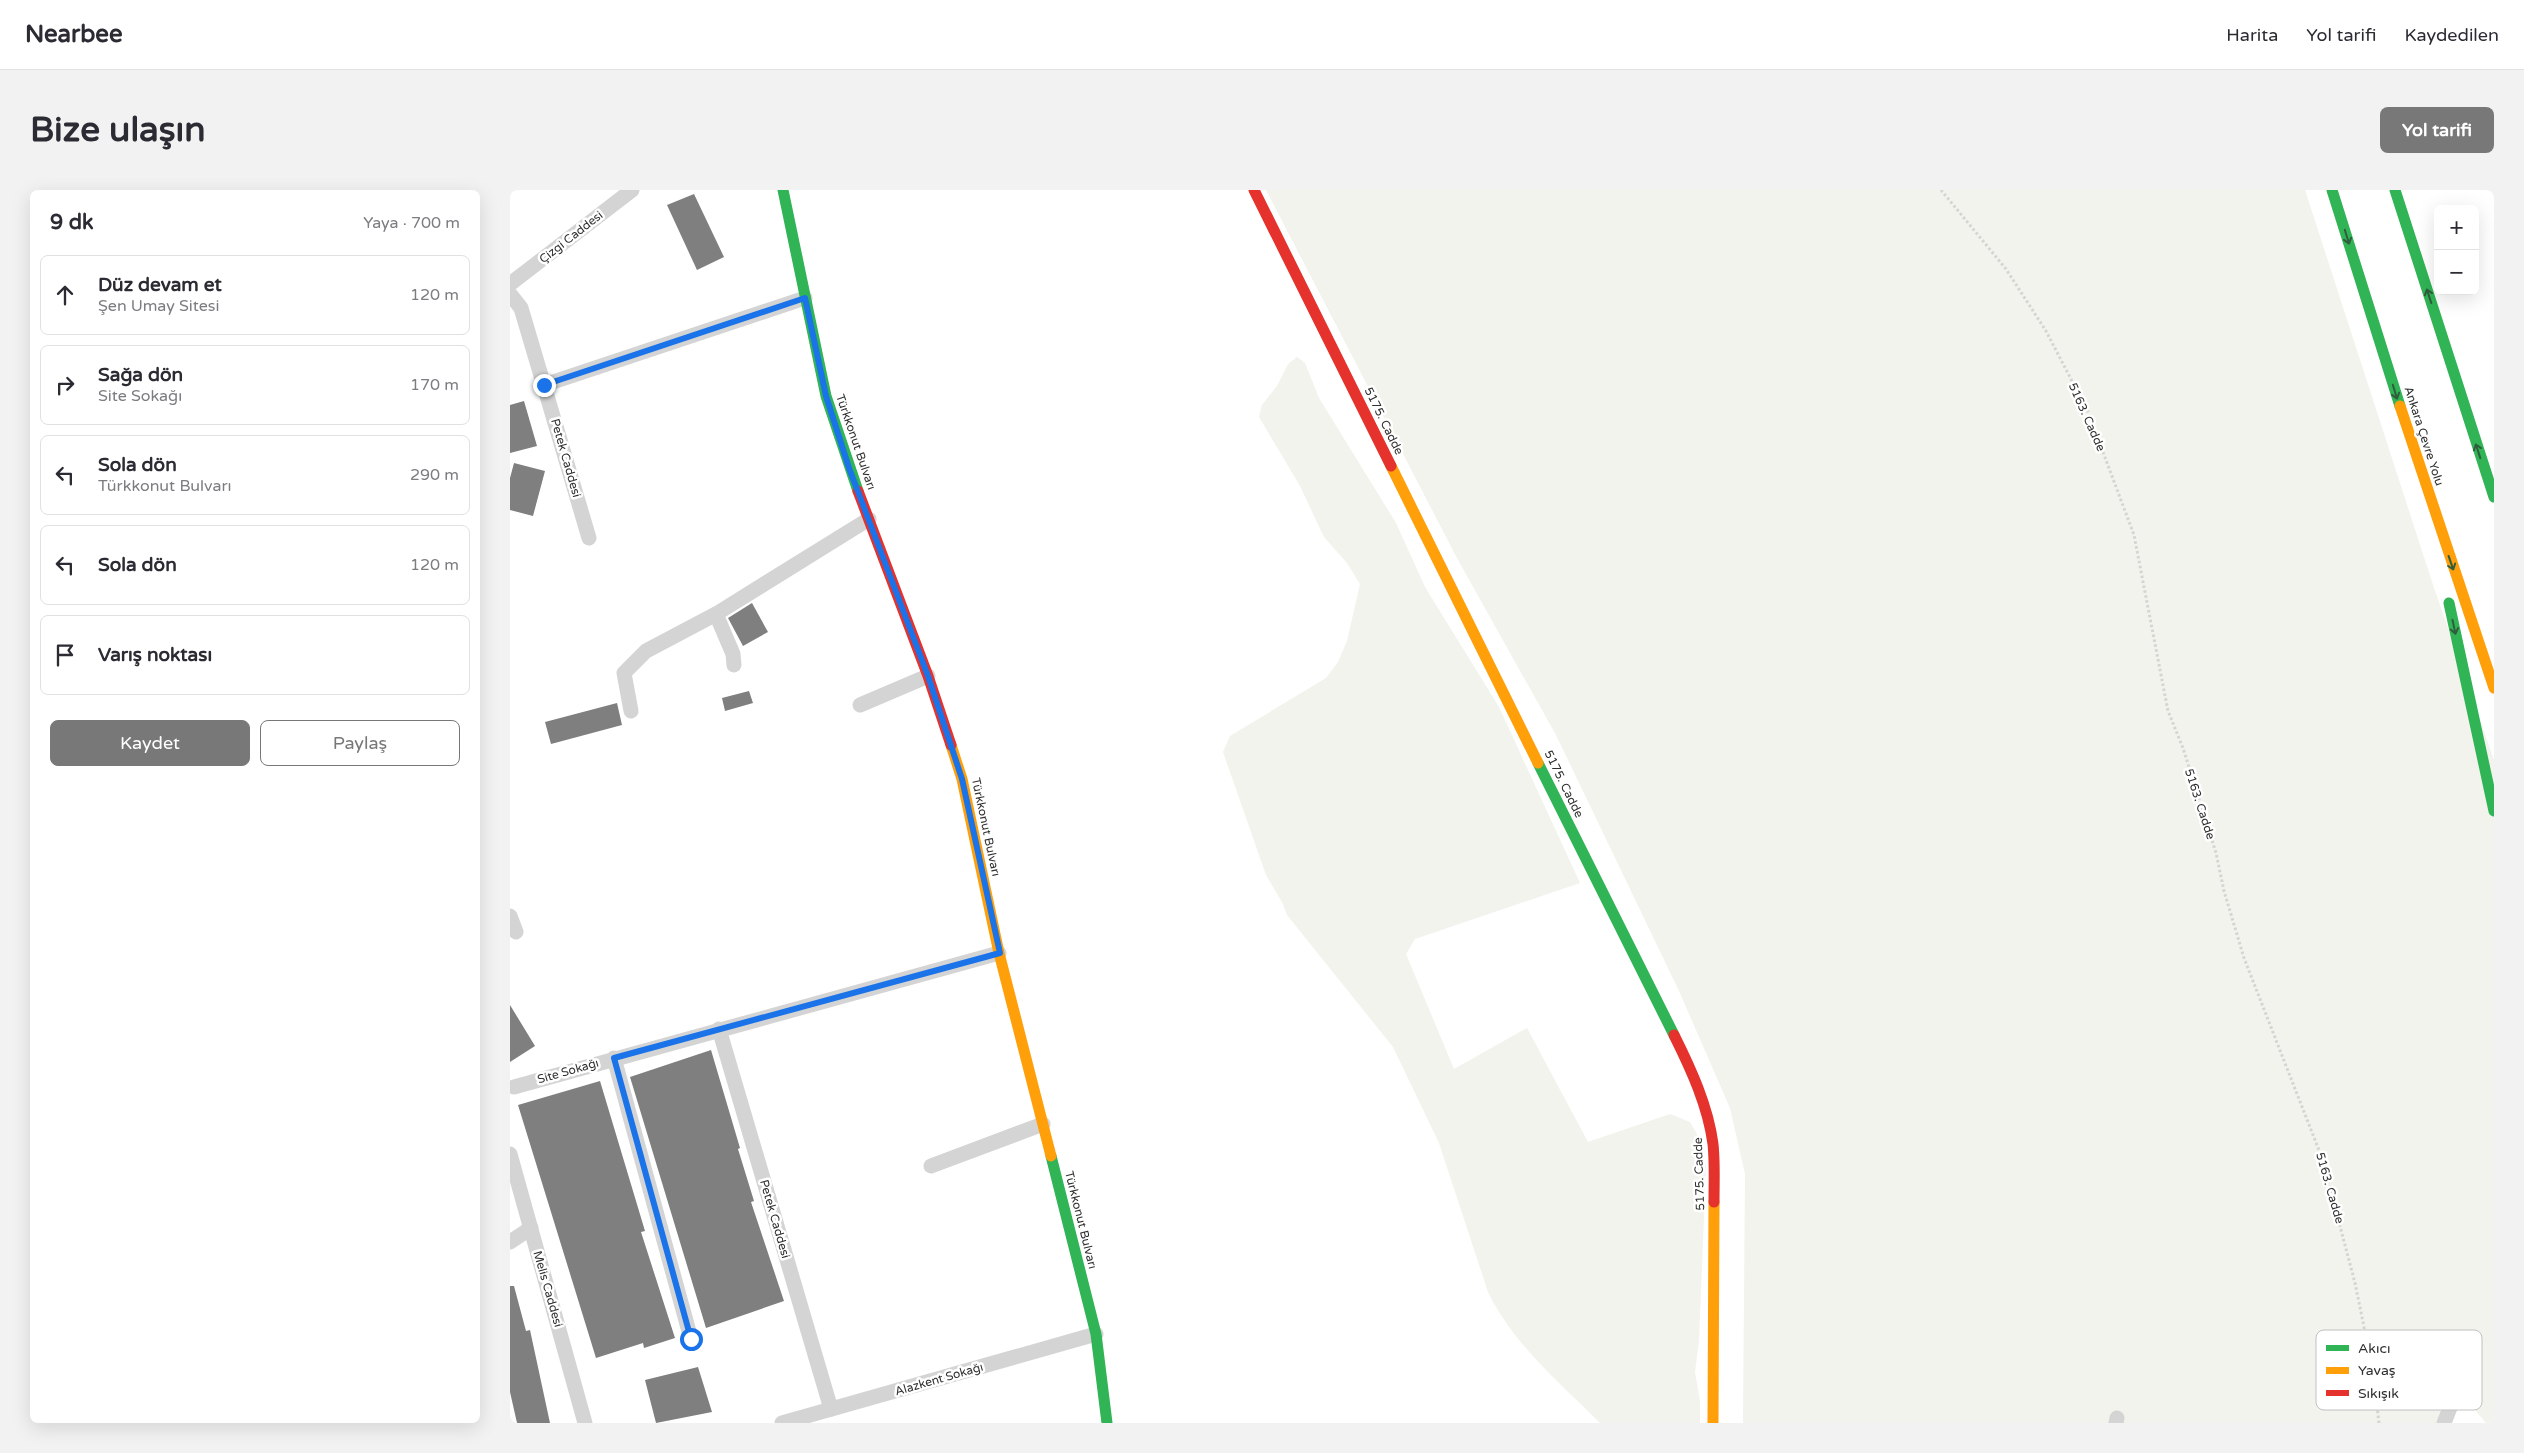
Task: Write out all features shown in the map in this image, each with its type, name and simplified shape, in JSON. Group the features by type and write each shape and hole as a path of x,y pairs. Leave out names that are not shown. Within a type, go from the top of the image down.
{"main road":[{"name":"Türkkonut Bulvarı","path":"783,190 826,396 869,519 928,676 962,779 1000,953 1096,1334 1107,1423"},
{"name":"5175. Cadde","path":"1254,190 1684,1056 1699,1091 1710,1123 1714,1155 1714,1423"},
{"name":"Ankara Çevre Yolu","path":"2332,190 2422,477 2494,688"},
{"path":"2395,190 2494,497"},
{"path":"2422,477 2443,575"},
{"path":"2447,594 2494,811"}],"street":[{"name":"Çizgi Caddesi","path":"510,284 632,190"},
{"name":"Petek Caddesi","path":"510,294 521,308 589,538"},
{"path":"544,385 805,298"},
{"path":"631,710 624,673 646,651 716,614 869,519"},
{"path":"716,614 732,654 734,665"},
{"path":"860,705 928,676"},
{"path":"510,916 516,932"},
{"name":"Site Sokağı","path":"514,1087 1000,953"},
{"name":"Petek Caddesi","path":"720,1030 831,1409"},
{"path":"614,1058 691,1339"},
{"path":"931,1166 1043,1124"},
{"name":"Melis Caddesi","path":"510,1154 585,1423"},
{"path":"510,1242 531,1228"},
{"name":"Alazkent Sokağı","path":"782,1423 1096,1334"},
{"path":"2444,1423 2449,1410"}],"path":[{"name":"5163. Cadde","path":"1940,190 2006,269 2046,331 2088,412 2134,535 2168,711 2183,748 2216,853 2224,891 2244,958 2322,1158 2355,1284 2365,1330"},
{"name":"5163. Cadde","path":"2377,1410 2379,1423"}],"shaded area":[{"path":"1266,190 2305,190 2434,588 2494,760 2494,1423 2486,1423 2475,1410 2482,1410 2482,1330 2316,1330 2316,1410 2441,1410 2436,1423 1743,1423 1745,1174 1730,1108 1679,991 1556,735 1458,560"},
{"path":"1297,357 1305,363 1319,398 1396,523 1425,587 1499,707 1580,883 1415,939 1406,954 1454,1069 1527,1028 1588,1142 1670,1114 1690,1122 1697,1134 1706,1167 1699,1341 1695,1372 1700,1401 1700,1423 1600,1423 1553,1378 1524,1346 1488,1292 1439,1143 1393,1047 1287,915 1283,904 1266,875 1223,752 1230,736 1326,678 1338,662 1347,641 1360,584 1347,563 1324,537 1300,486 1259,417 1262,405 1277,386 1288,364"}],"building":[{"path":"694,194 724,257 697,270 667,205"},
{"path":"524,401 537,446 510,453 510,405"},
{"path":"514,463 545,471 533,516 510,510 510,478"},
{"path":"752,603 768,632 743,646 728,618"},
{"path":"749,691 753,703 725,711 722,698"},
{"path":"617,703 622,725 551,744 545,722"},
{"path":"510,1005 535,1046 510,1062"},
{"path":"711,1050 754,1201 751,1202 784,1301 706,1328 630,1077"},
{"path":"600,1081 645,1231 641,1232 675,1338 644,1348 643,1343 596,1358 518,1105"},
{"path":"510,1286 514,1286 526,1331 530,1330 550,1423 517,1423 510,1392"},
{"path":"698,1367 712,1412 656,1423 645,1380"}],"traffic: fast":[{"path":"783,190 826,396 858,491"},
{"path":"2332,190 2400,406"},
{"path":"2395,190 2494,497"},
{"path":"2449,603 2494,811"},
{"path":"1538,763 1674,1035"},
{"path":"1051,1156 1096,1334 1107,1423"}],"traffic: slow":[{"path":"2400,406 2494,688"},
{"path":"1391,466 1538,763"},
{"path":"951,745 962,779 999,953 1051,1156"},
{"path":"1713,1423 1714,1202"}],"traffic: jam":[{"path":"1254,190 1391,466"},
{"path":"858,491 928,676 951,745"},
{"path":"1674,1035 1698,1088 1711,1130 1714,1158 1714,1202"}],"route":[{"path":"544,385 805,298 826,396 849,468 928,676 962,779 1000,953 614,1058 691,1339"}]}
